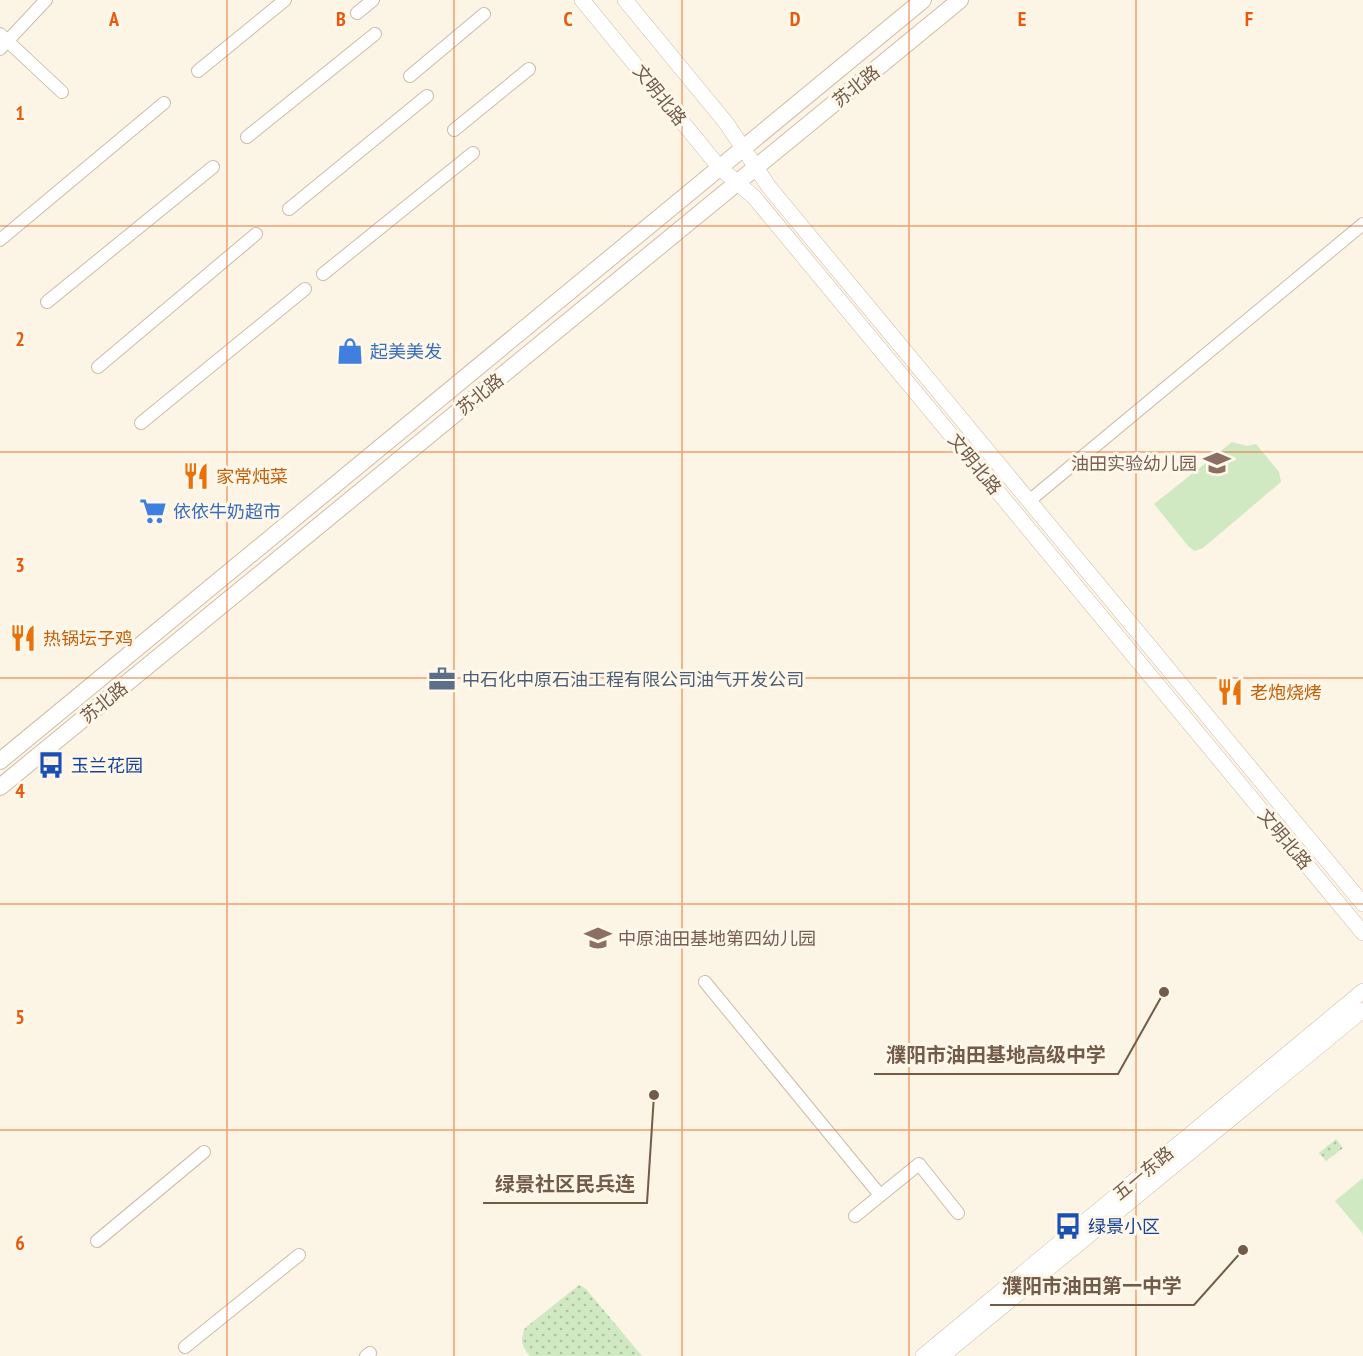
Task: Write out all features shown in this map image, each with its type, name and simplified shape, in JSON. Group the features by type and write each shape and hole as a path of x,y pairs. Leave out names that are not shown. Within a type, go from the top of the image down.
{"main road":[{"name":"苏北路","path":"0,761 923,0"},
{"name":"苏北路","path":"0,788 960,0"}],"street":[{"path":"46,0 2,42 62,92"},
{"path":"198,71 285,0"},
{"path":"357,13 373,0"},
{"name":"文明北路","path":"582,0 720,168 754,197 1363,933"},
{"name":"文明北路","path":"625,0 726,124 769,187 1363,904"},
{"path":"410,76 484,15"},
{"path":"247,137 375,34"},
{"path":"454,130 529,69"},
{"path":"289,209 427,96"},
{"path":"0,240 164,103"},
{"path":"323,274 473,153"},
{"path":"47,302 213,167"},
{"path":"1029,501 1363,224"},
{"path":"98,367 256,234"},
{"path":"141,423 305,289"},
{"path":"705,982 879,1195"},
{"name":"五一东路","path":"922,1356 1363,991"},
{"name":"五一东路","path":"942,1356 1363,1010"},
{"path":"97,1241 204,1152"},
{"path":"855,1216 919,1164 958,1214"},
{"path":"185,1347 299,1255"}],"green space":[{"path":"1232,442 1247,446 1256,444 1279,472 1281,482 1203,548 1195,551 1189,547 1154,504"},
{"path":"1336,1139 1343,1148 1326,1161 1319,1153"},
{"path":"1363,1178 1363,1234 1335,1201"},
{"path":"579,1285 586,1289 642,1356 530,1356 522,1343 525,1328"}],"place":[{"name":"起美美发","path":"350,351"},
{"name":"油田实验幼儿园","path":"1217,463"},
{"name":"家常炖菜","path":"196,476"},
{"name":"依依牛奶超市","path":"153,511"},
{"name":"热锅坛子鸡","path":"23,638"},
{"name":"中石化中原石油工程有限公司油气开发公司","path":"442,679"},
{"name":"老炮烧烤","path":"1230,692"},
{"name":"玉兰花园","path":"51,765"},
{"name":"中原油田基地第四幼儿园","path":"598,938"},
{"name":"濮阳市油田基地高级中学","path":"1164,992"},
{"name":"绿景社区民兵连","path":"654,1095"},
{"name":"绿景小区","path":"1068,1226"},
{"name":"濮阳市油田第一中学","path":"1243,1250"}]}
